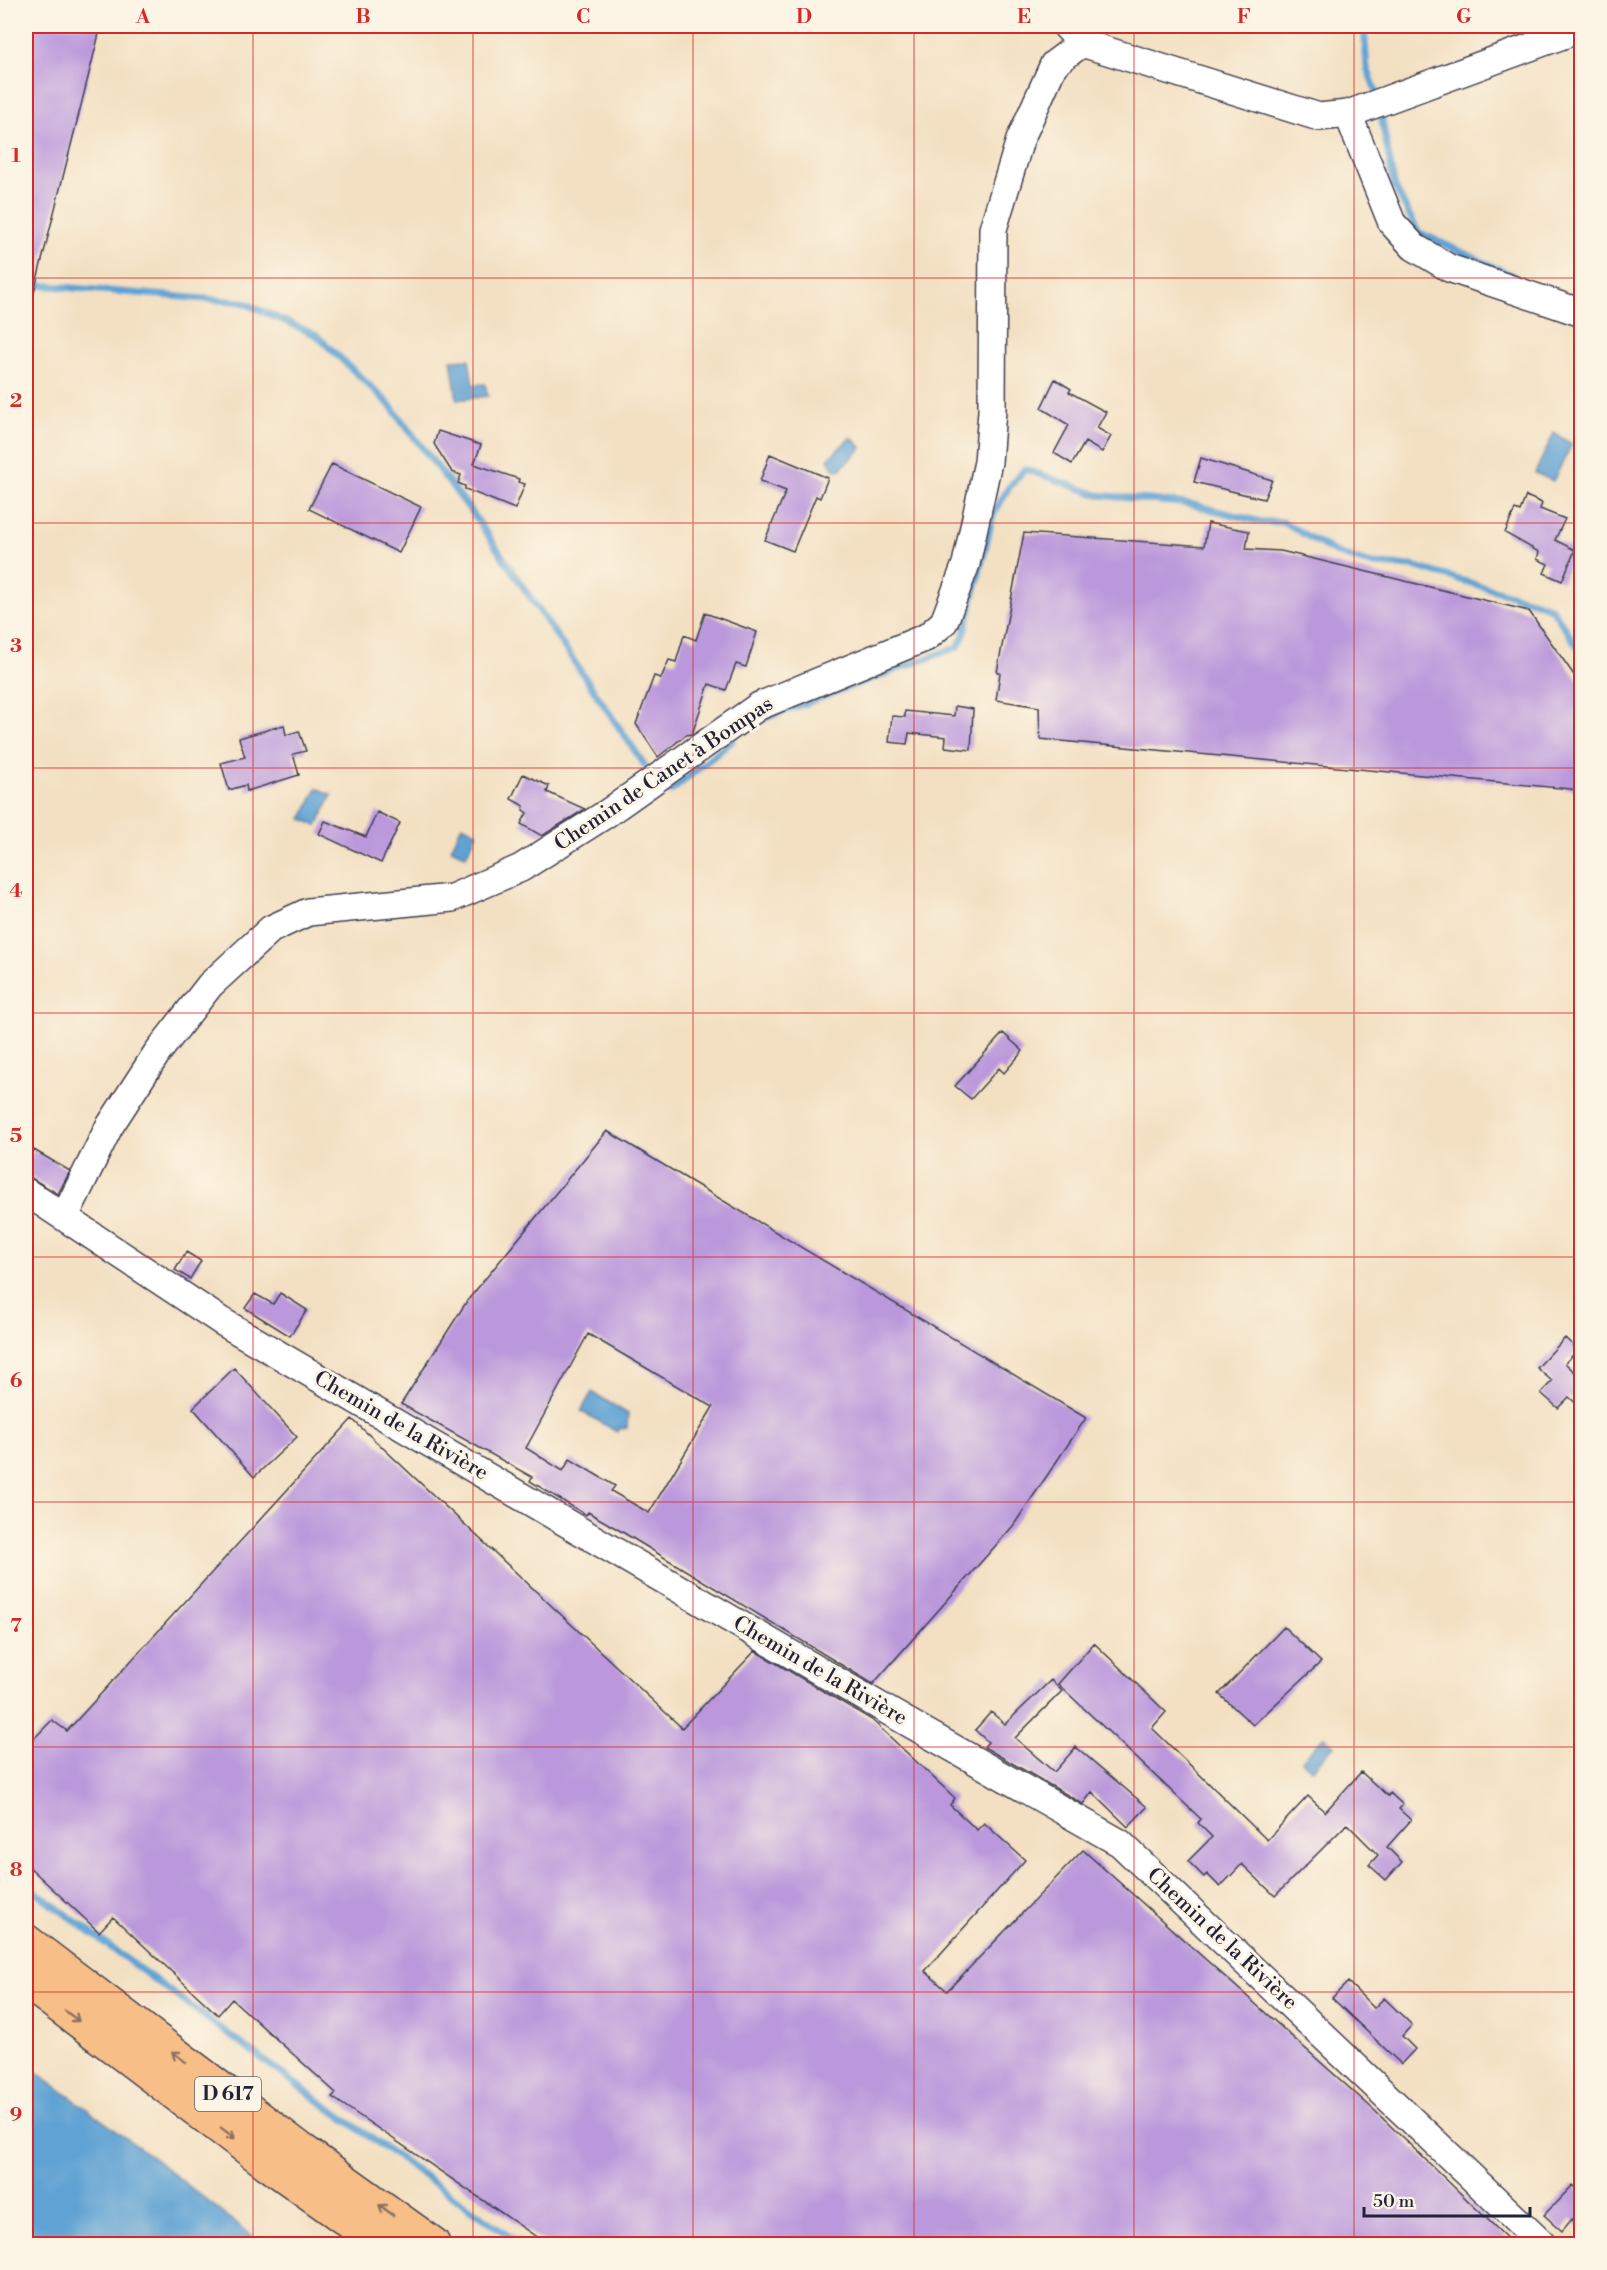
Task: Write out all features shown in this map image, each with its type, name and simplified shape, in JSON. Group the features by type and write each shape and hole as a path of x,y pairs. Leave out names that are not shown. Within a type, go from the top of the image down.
{"highway":[{"name":"D 617","path":"26,1941 303,2151 434,2244"},
{"name":"D 617","path":"26,1981 267,2163 381,2244"}],"street":[{"path":"1074,34 1319,117 1348,114 1581,28"},
{"name":"Chemin de Canet à Bompas","path":"65,1216 110,1127 157,1053 210,985 271,929 308,912 452,898 521,868 606,814 759,706 927,636 944,622 966,564 988,462 992,411 993,229 1020,140 1054,64 1074,34"},
{"path":"1348,114 1392,223 1414,247 1449,268 1581,313"},
{"name":"Chemin de la Rivière","path":"26,1192 65,1216 93,1239 221,1321 885,1709 1120,1843 1542,2244"}],"water":[{"path":"469,359 473,385 485,384 488,396 457,400 451,360"},
{"path":"1554,433 1572,444 1553,481 1535,473"},
{"path":"851,437 862,448 839,470 833,469 828,459"},
{"path":"317,788 332,795 317,826 302,819"},
{"path":"462,825 477,832 466,856 451,849"},
{"path":"592,1392 628,1414 627,1428 619,1429 617,1432 581,1411"},
{"path":"1324,1736 1334,1746 1312,1770 1302,1760"},
{"path":"26,2064 156,2160 262,2244 26,2244"}],"building":[{"path":"26,26 101,26 32,300 26,299"},
{"path":"1055,379 1071,389 1069,392 1106,412 1097,428 1111,436 1102,452 1085,442 1072,464 1054,453 1069,425 1041,408"},
{"path":"438,431 481,445 474,464 519,479 518,482 525,484 515,509 465,489 465,486 458,483 461,475 452,472 434,444"},
{"path":"770,454 828,478 820,498 816,496 793,551 765,540 786,491 760,481"},
{"path":"1201,458 1272,480 1264,499 1194,482"},
{"path":"332,464 421,507 399,553 309,509"},
{"path":"1526,496 1542,503 1540,509 1565,519 1555,540 1575,550 1562,581 1544,573 1548,564 1537,559 1539,552 1505,533 1515,509 1520,511"},
{"path":"1208,523 1249,531 1246,549 1281,551 1529,611 1581,685 1581,790 1040,739 1039,707 996,700 1000,673 997,672 1024,533 1204,546"},
{"path":"705,613 757,632 746,667 736,664 726,690 709,684 692,734 686,735 658,757 636,724 654,676 661,678 669,660 676,662 684,635 696,640"},
{"path":"955,706 973,709 971,750 945,747 946,737 909,733 907,744 889,742 892,716 905,717 905,711 954,716"},
{"path":"284,725 286,735 299,731 306,751 293,754 299,775 247,791 246,785 229,790 221,763 245,757 239,738"},
{"path":"523,774 549,786 547,792 585,809 542,836 521,824 527,813 523,810 524,806 511,799"},
{"path":"377,812 400,823 381,863 319,834 325,821 366,837"},
{"path":"1003,1033 1023,1051 1004,1073 999,1068 971,1099 955,1086"},
{"path":"607,1131 1086,1418 1013,1526 873,1684 619,1530 588,1512 586,1515 530,1481 532,1477 401,1404 467,1301","holes":["588,1334 713,1407 649,1513 611,1491 615,1486 570,1459 563,1471 526,1448"]},
{"path":"34,1150 70,1171 58,1194 26,1175 26,1161"},
{"path":"186,1252 201,1261 190,1279 175,1270"},
{"path":"280,1293 307,1310 290,1336 245,1308 255,1294 273,1304"},
{"path":"1565,1338 1578,1350 1565,1363 1581,1378 1581,1408 1569,1397 1558,1408 1541,1393 1552,1381 1537,1368"},
{"path":"234,1368 297,1437 254,1477 193,1408"},
{"path":"352,1419 682,1728 755,1651 872,1720 955,1798 950,1805 977,1830 984,1823 1025,1860 925,1971 947,1991 1083,1850 1373,2109 1513,2244 547,2244 332,2097 336,2093 232,1999 218,2015 113,1917 99,1932 26,1864 26,1747 52,1720 67,1731"},
{"path":"1284,1627 1321,1662 1253,1725 1219,1694"},
{"path":"1094,1643 1166,1712 1152,1728 1267,1840 1308,1796 1325,1812 1361,1772 1388,1796 1390,1793 1403,1805 1399,1809 1411,1820 1387,1847 1402,1862 1386,1880 1369,1865 1378,1855 1347,1824 1275,1896 1242,1864 1220,1887 1207,1874 1204,1877 1188,1861 1212,1837 1198,1823 1201,1819 1058,1684"},
{"path":"1051,1680 1062,1691 1015,1738 1054,1772 1076,1747 1147,1807 1128,1827 1092,1792 1083,1804 984,1747 988,1742 975,1730 991,1712 1005,1724"},
{"path":"1348,1982 1374,2008 1384,1998 1412,2025 1402,2036 1415,2049 1401,2064 1332,1998"},
{"path":"1573,2185 1581,2193 1581,2228 1572,2219 1562,2231 1544,2215"}],"waterway":[{"path":"1364,26 1367,68 1378,96"},
{"path":"1380,110 1394,185 1418,232 1513,276"},
{"path":"26,284 242,302 316,335 389,404 474,515 644,764"},
{"path":"760,720 958,647 964,635 993,515 1009,487 1025,469 1098,495 1190,504 1261,522 1283,522 1333,551 1348,557 1373,564 1413,566 1542,604 1552,609 1582,653"},
{"path":"662,790 671,791 732,741"},
{"path":"26,1885 315,2098 520,2244"}]}
